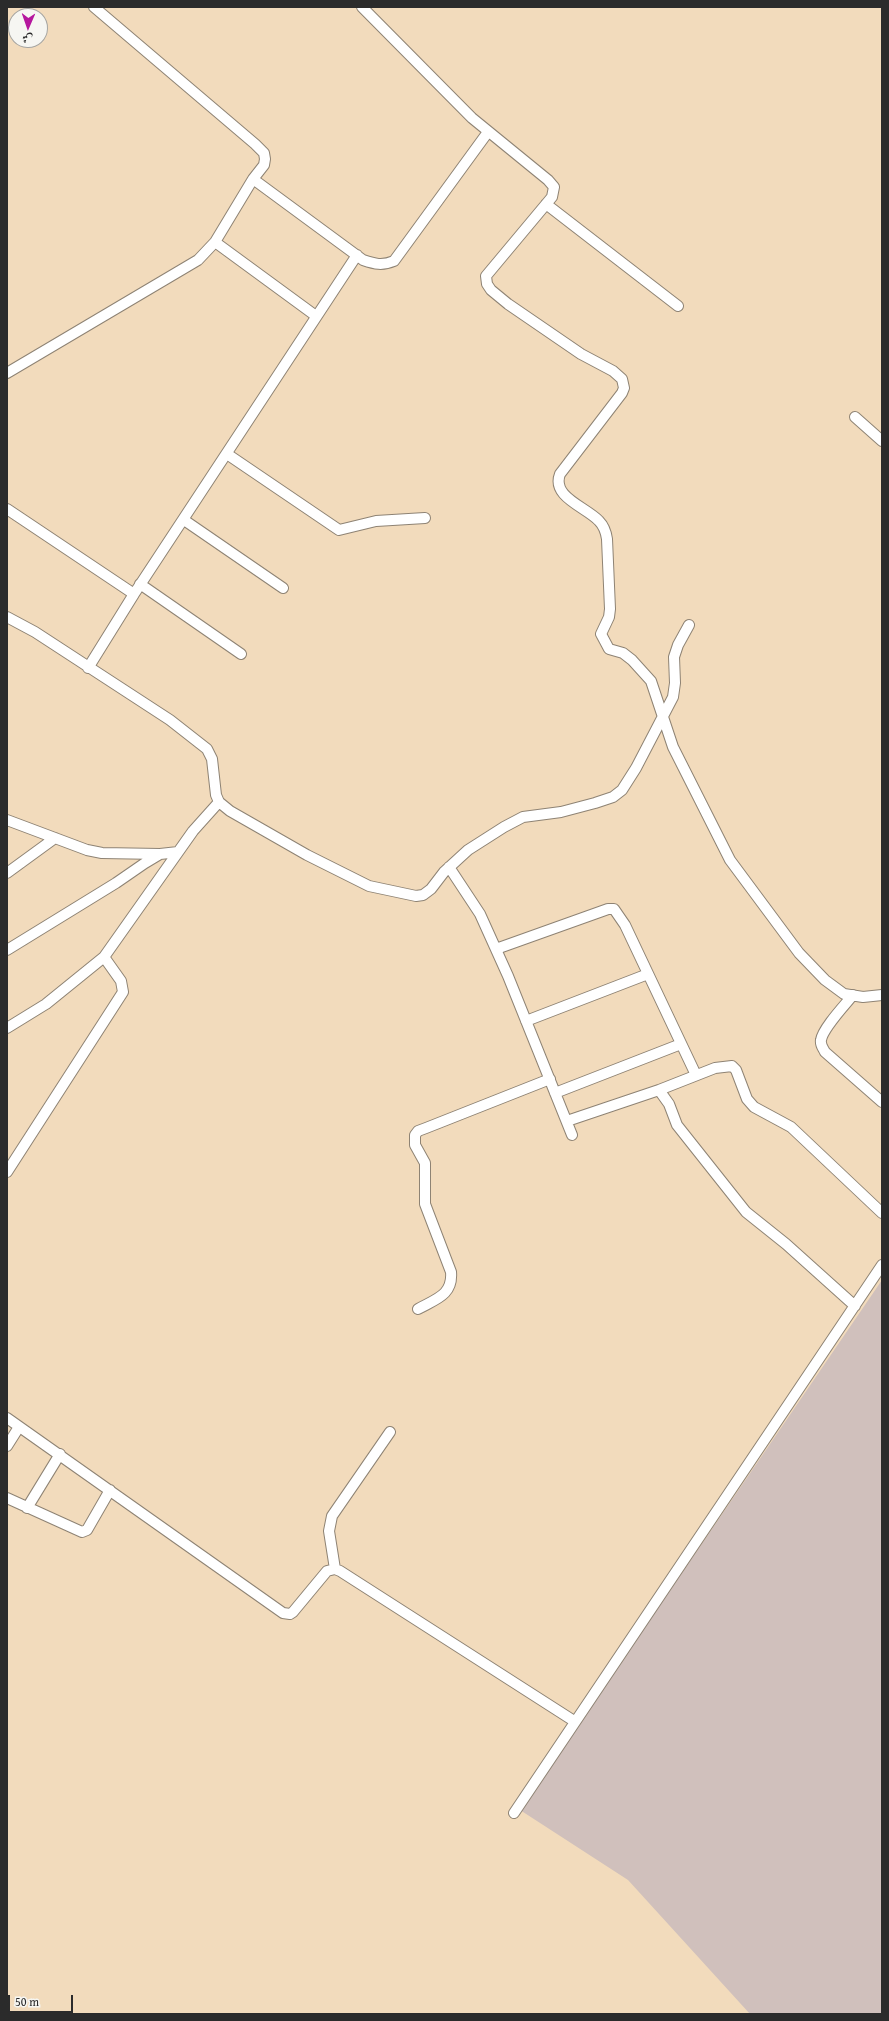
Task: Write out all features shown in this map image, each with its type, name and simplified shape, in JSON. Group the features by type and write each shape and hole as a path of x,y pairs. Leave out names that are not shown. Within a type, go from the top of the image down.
{"street":[{"path":"7,373 198,260 215,242 253,179 264,165 264,153 151,54 94,7"},
{"path":"362,7 472,118 548,180 554,187 554,192 546,204 486,276 487,284 491,290 508,304 581,354 613,371 622,379 624,384 622,393 560,474 557,481 558,488 599,521 605,530 607,538 610,609 609,617 601,634 609,649 623,653 645,674 651,682 673,747 730,860 799,953 825,980 844,994 863,997 882,994"},
{"path":"253,179 357,255 375,264 385,265 394,261 488,132"},
{"path":"546,204 678,306"},
{"path":"215,242 316,316"},
{"path":"88,668 140,584 184,520 357,255"},
{"path":"855,417 882,441"},
{"path":"227,454 339,530 376,520 425,518"},
{"path":"7,510 134,594"},
{"path":"184,520 283,588"},
{"path":"140,584 241,654"},
{"path":"7,617 35,632 88,668 170,720 207,749 212,759 216,796 219,802 230,811 307,855 369,886 416,896 423,895 431,889 449,867 468,850 504,827 523,817 561,812 613,797 622,790 636,768 675,692 674,657 678,645 689,625"},
{"path":"7,1028 46,1004 104,956 193,831 219,802"},
{"path":"7,820 102,853 160,854 178,852"},
{"path":"7,873 56,838"},
{"path":"7,950 160,854"},
{"path":"449,867 480,914 526,1021 572,1135"},
{"path":"496,949 608,909 614,910 625,925 696,1075"},
{"path":"7,1172 123,992 121,981 104,956"},
{"path":"526,1021 648,974"},
{"path":"853,995 825,1031 821,1039 821,1045 825,1052 882,1102"},
{"path":"555,1093 681,1044"},
{"path":"567,1121 659,1090 696,1075 727,1065 732,1066 736,1070 747,1099 754,1106 792,1127 882,1213"},
{"path":"418,1309 448,1291 452,1281 451,1272 425,1204 425,1163 415,1145 415,1135 418,1131 550,1079"},
{"path":"669,1104 675,1083"},
{"path":"659,1090 669,1104 677,1125 746,1212 786,1244 855,1306"},
{"path":"514,1813 574,1721 882,1265"},
{"path":"7,1418 283,1613 290,1614 293,1612 327,1572 335,1569 358,1581 574,1721"},
{"path":"7,1446 19,1427"},
{"path":"335,1569 329,1531 332,1516 390,1432"},
{"path":"27,1508 60,1454"},
{"path":"7,1498 82,1532 87,1530 110,1490"}],"shaded area":[{"path":"882,1280 882,2014 750,2014 628,1880 520,1810"}]}
